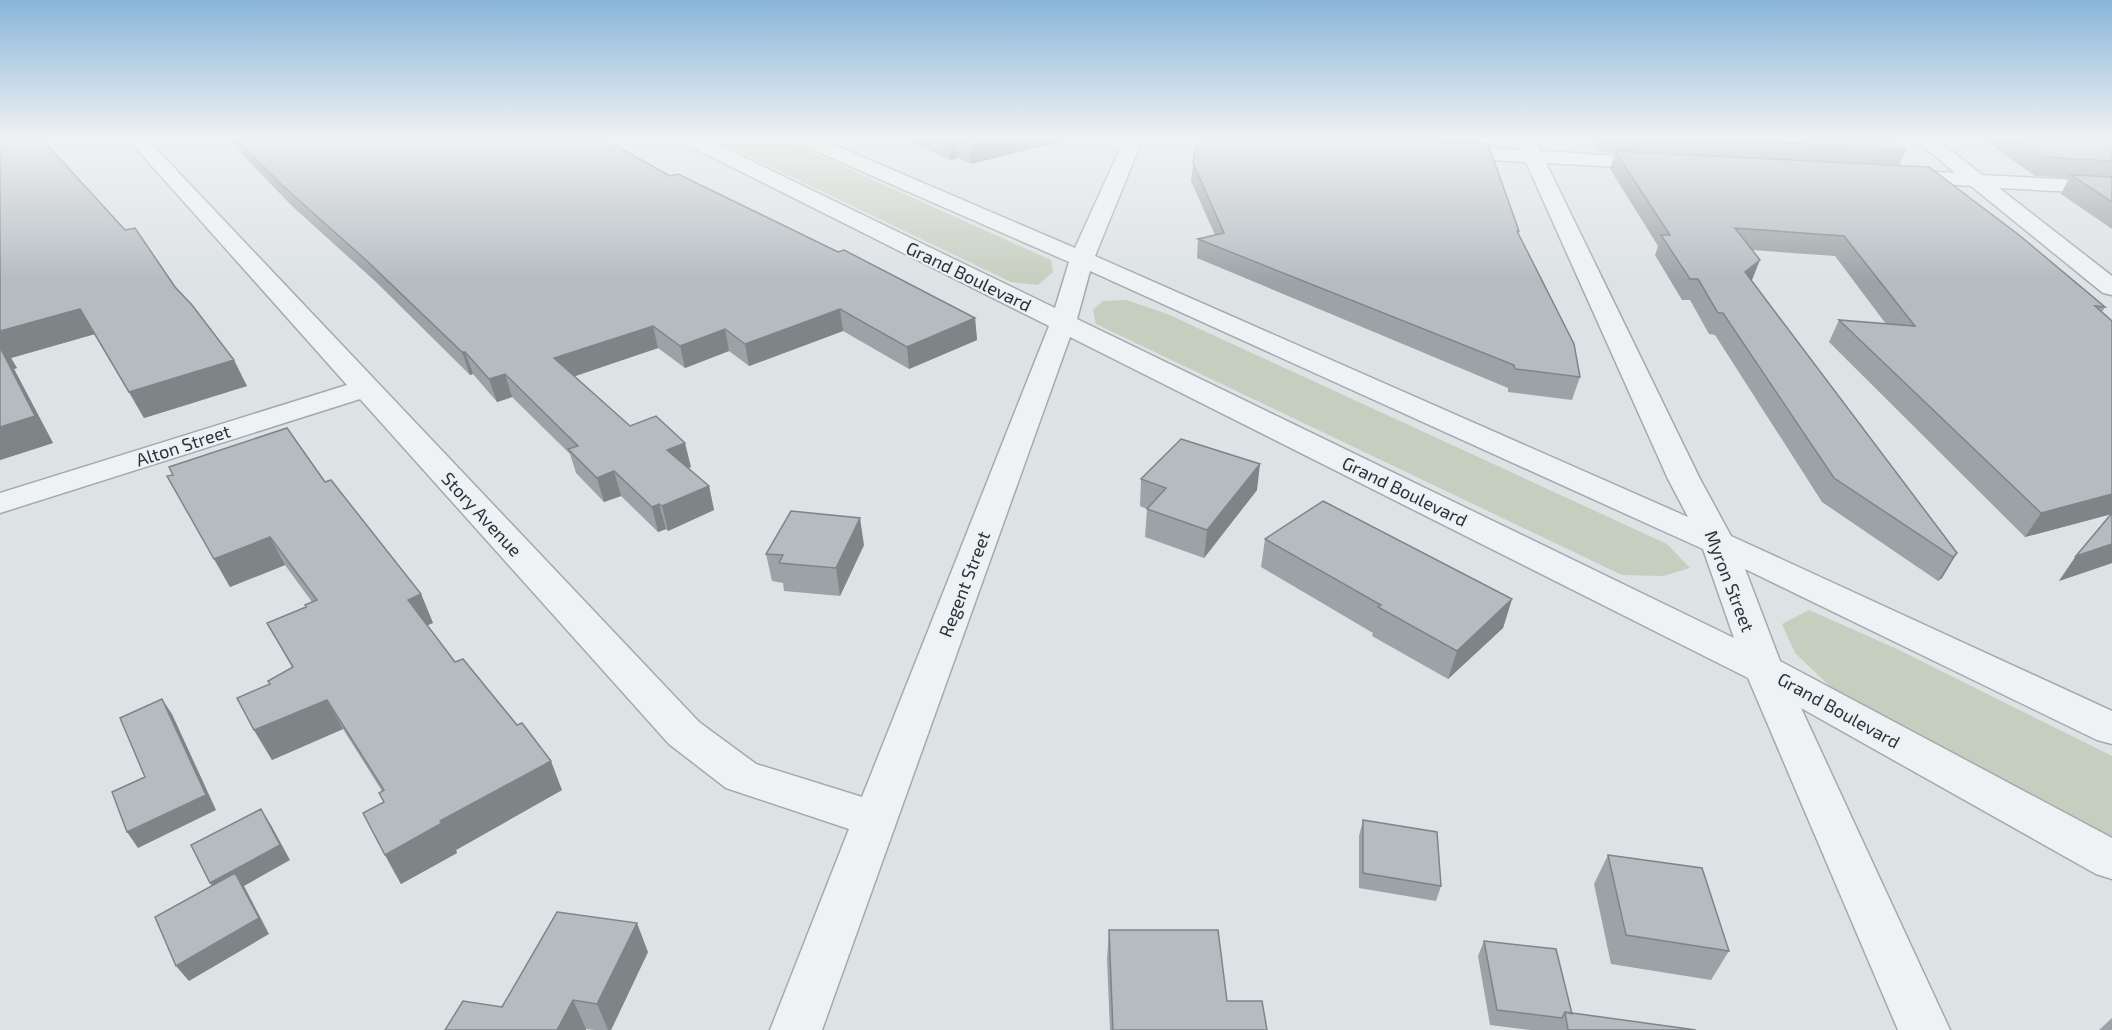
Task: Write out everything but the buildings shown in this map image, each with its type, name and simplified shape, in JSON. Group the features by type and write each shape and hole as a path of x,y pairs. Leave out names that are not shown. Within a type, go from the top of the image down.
{"street":[{"name":"Story Avenue","path":"180,186 684,733 741,776 876,820"},
{"name":"Grand Boulevard","path":"787,186 1764,669 2112,860"},
{"path":"913,186 1718,543 2112,729"},
{"name":"Regent Street","path":"796,1030 1063,322 1082,259 1113,186"},
{"name":"Myron Street","path":"1547,186 1684,478 1718,543 1764,669 1924,1030"},
{"path":"1984,186 2112,288"},
{"path":"2079,186 2112,188"},
{"name":"Alton Street","path":"0,503 367,388"}],"green space":[{"path":"811,186 887,186 1051,260 1053,272 1038,285 1011,282"},
{"path":"1126,300 1165,313 1667,544 1690,568 1663,576 1622,575 1096,324 1093,310 1103,301"},
{"path":"1809,610 1897,649 2112,756 2112,843 1838,694 1795,653 1782,624"}]}
